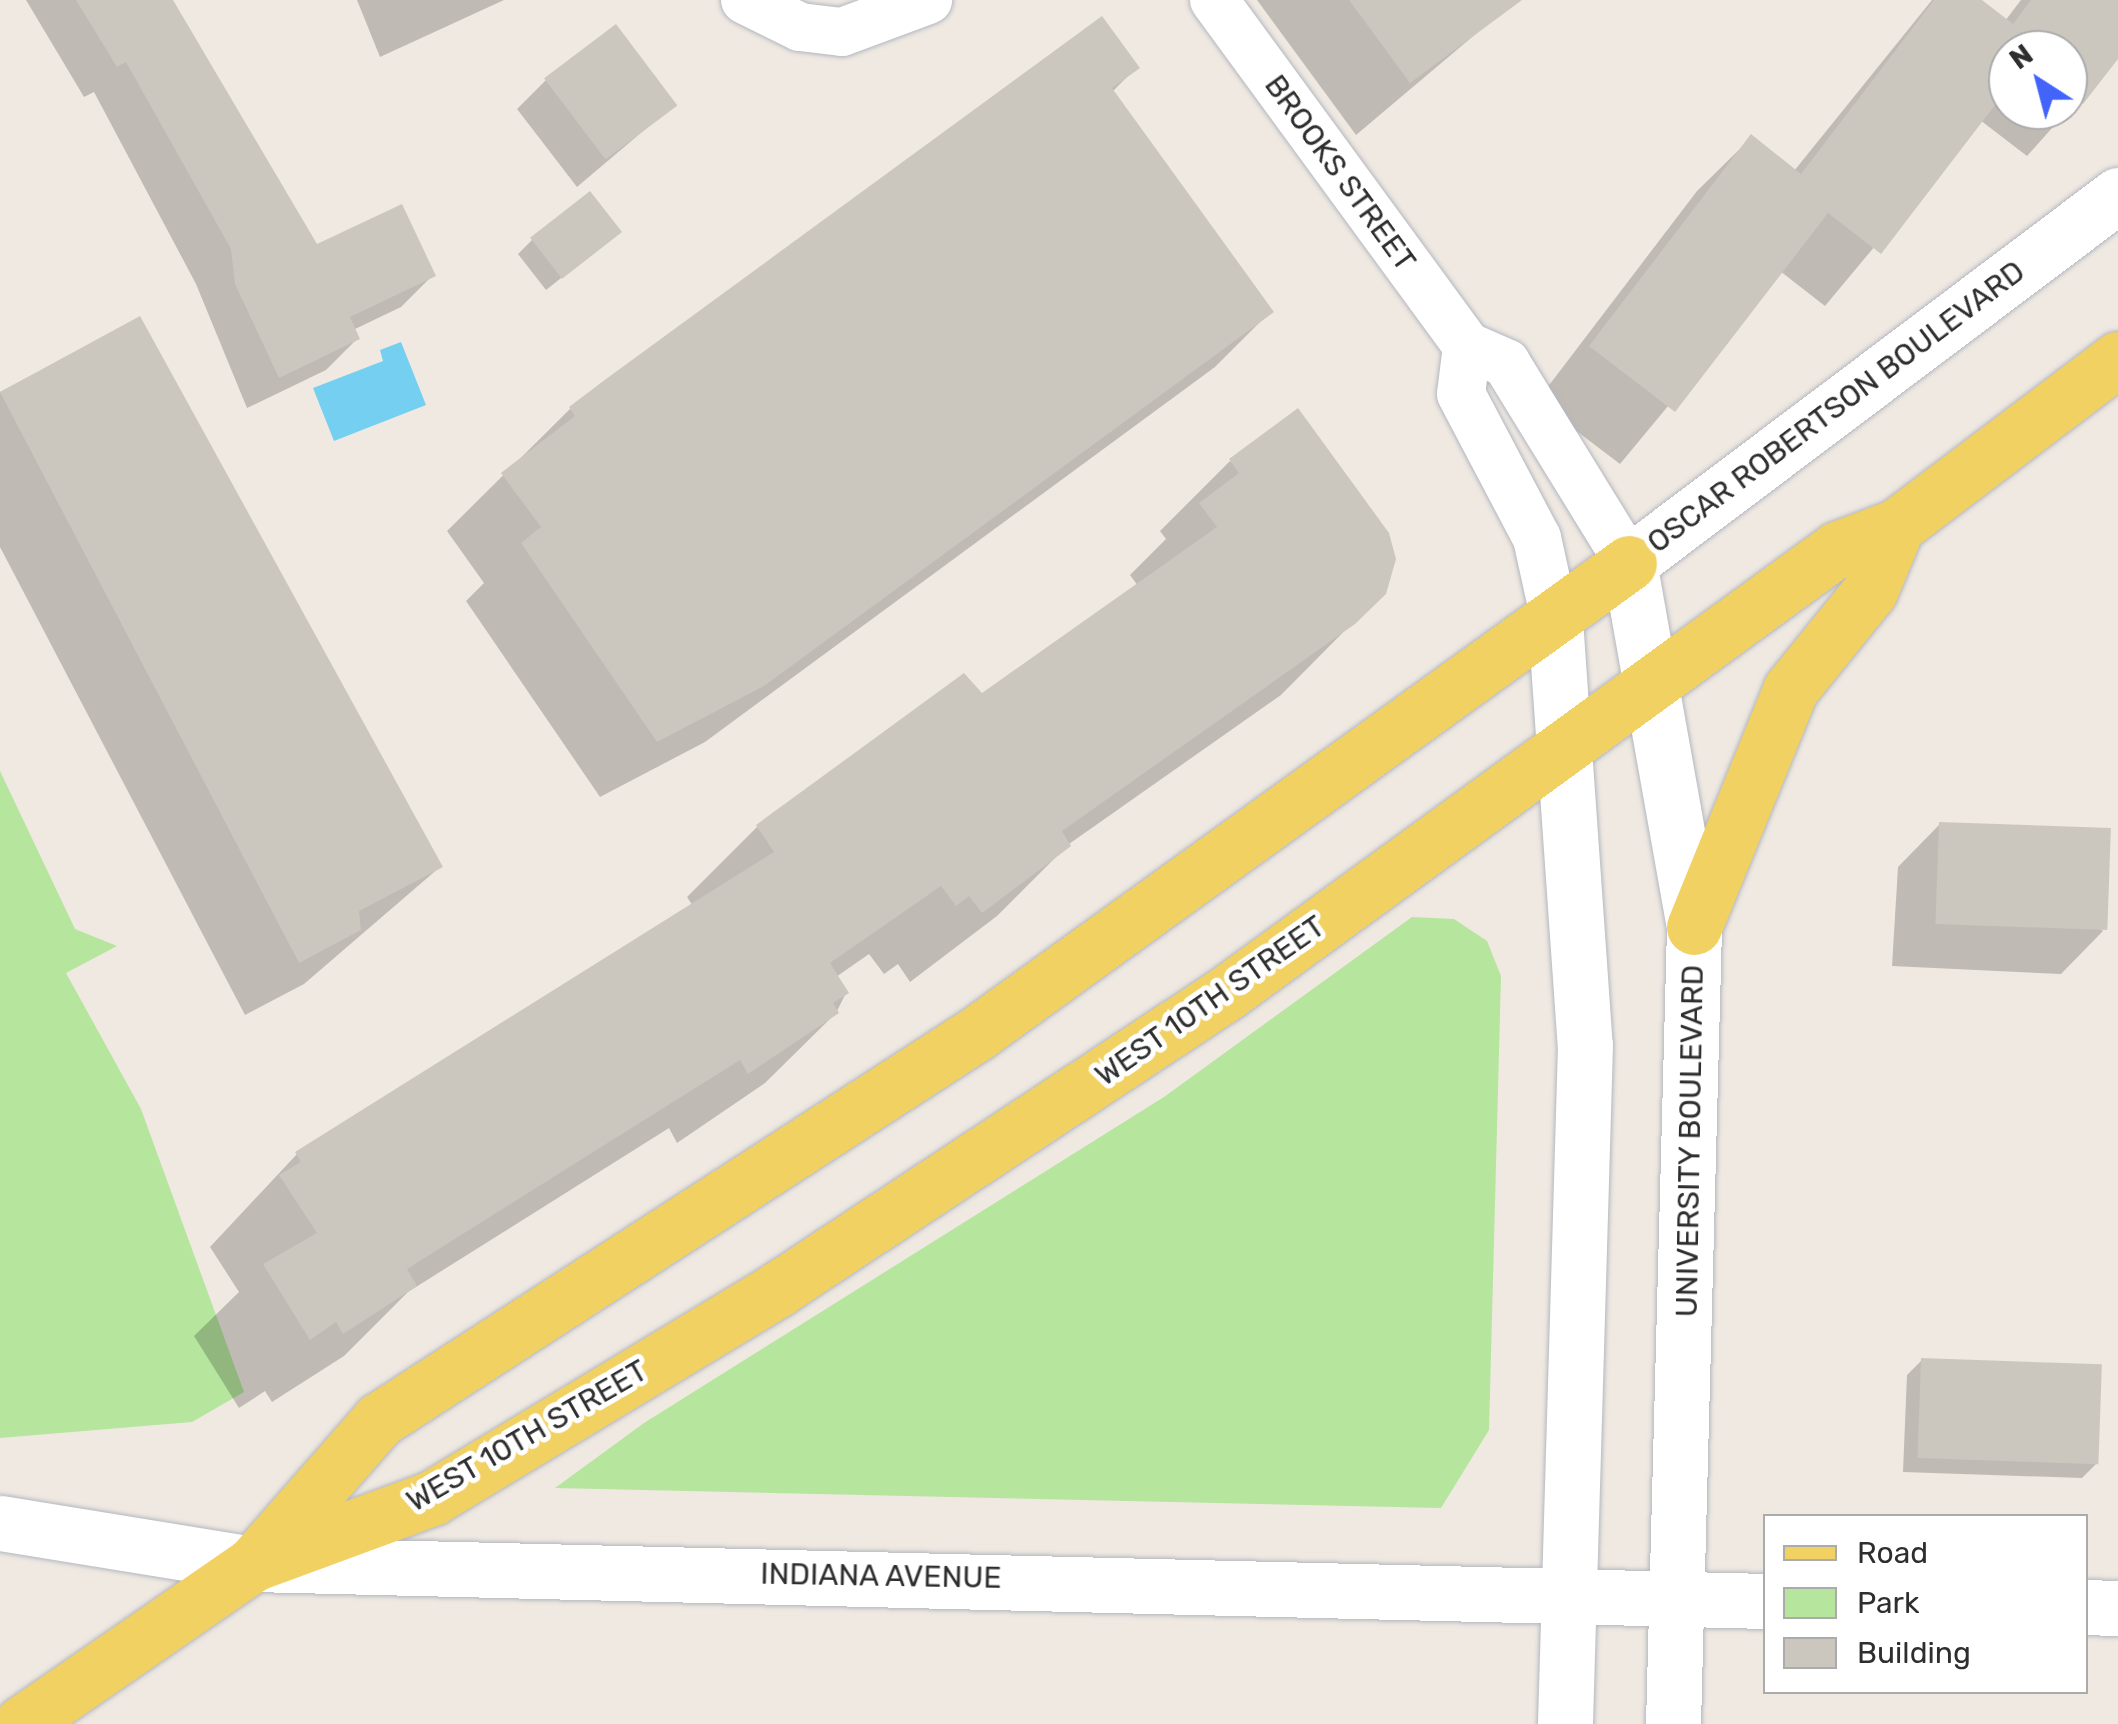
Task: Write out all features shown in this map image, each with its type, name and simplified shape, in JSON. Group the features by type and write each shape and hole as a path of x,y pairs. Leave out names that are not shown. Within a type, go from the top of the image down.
{"main road":[{"name":"OSCAR ROBERTSON BOULEVARD","path":"1556,620 2118,195"},
{"name":"WEST 10TH STREET","path":"253,1564 432,1498 778,1289 1228,992 1837,550 1897,526 2118,359"},
{"path":"1694,927 1790,690 1870,591 1897,526"},
{"name":"UNIVERSITY BOULEVARD","path":"1629,563 1655,679 1694,927 1673,1724"},
{"path":"1556,620 1585,1045 1563,1594 1565,1724"},
{"name":"WEST 10TH STREET","path":"21,1724 253,1564 380,1420 976,1034 1556,620"},
{"name":"INDIANA AVENUE","path":"0,1523 253,1564 1763,1601"},
{"path":"2088,1607 2118,1608"}],"street":[{"path":"745,0 800,27 842,32 928,0"},
{"name":"BROOKS STREET","path":"1214,0 1467,346 1506,364 1629,563"},
{"path":"1467,346 1461,394 1538,538 1556,620"}],"green space":[{"path":"0,771 75,929 117,946 66,973 141,1109 244,1392 192,1422 0,1438"},
{"path":"1412,917 1454,919 1487,941 1501,976 1489,1430 1441,1508 555,1488 644,1423 1164,1097"}],"water":[{"path":"401,342 426,405 334,441 313,388 383,361 380,350"}],"building":[{"path":"76,0 173,0 317,244 402,204 436,276 350,317 360,339 279,378 235,284 231,249 126,62 117,67"},
{"path":"1349,0 1522,0 1410,83"},
{"path":"1934,0 1982,0 2013,24 2031,0 2118,0 2118,59 2088,98 2088,30 1988,30 1988,114 1881,254 1828,213 1675,412 1589,346 1751,134 1801,174"},
{"path":"1102,16 1140,68 1112,88 1274,312 764,686 657,742 521,543 541,527 501,473 575,416 569,407"},
{"path":"616,24 677,105 606,160 544,78"},
{"path":"590,191 622,232 562,279 530,238"},
{"path":"140,316 443,867 359,911 361,930 299,963 0,392"},
{"path":"1298,408 1389,533 1396,559 1386,594 1355,624 1062,831 1071,846 982,913 969,896 956,906 941,886 830,963 849,993 833,1003 839,1013 748,1074 740,1060 407,1269 417,1286 343,1334 336,1322 310,1340 263,1264 317,1233 279,1175 301,1162 295,1152 774,852 756,825 964,673 982,693 1217,527 1199,503 1239,473 1229,459"},
{"path":"1939,822 2111,828 2107,930 1935,924"},
{"path":"1921,1358 2102,1364 2098,1464 1918,1458"}]}
